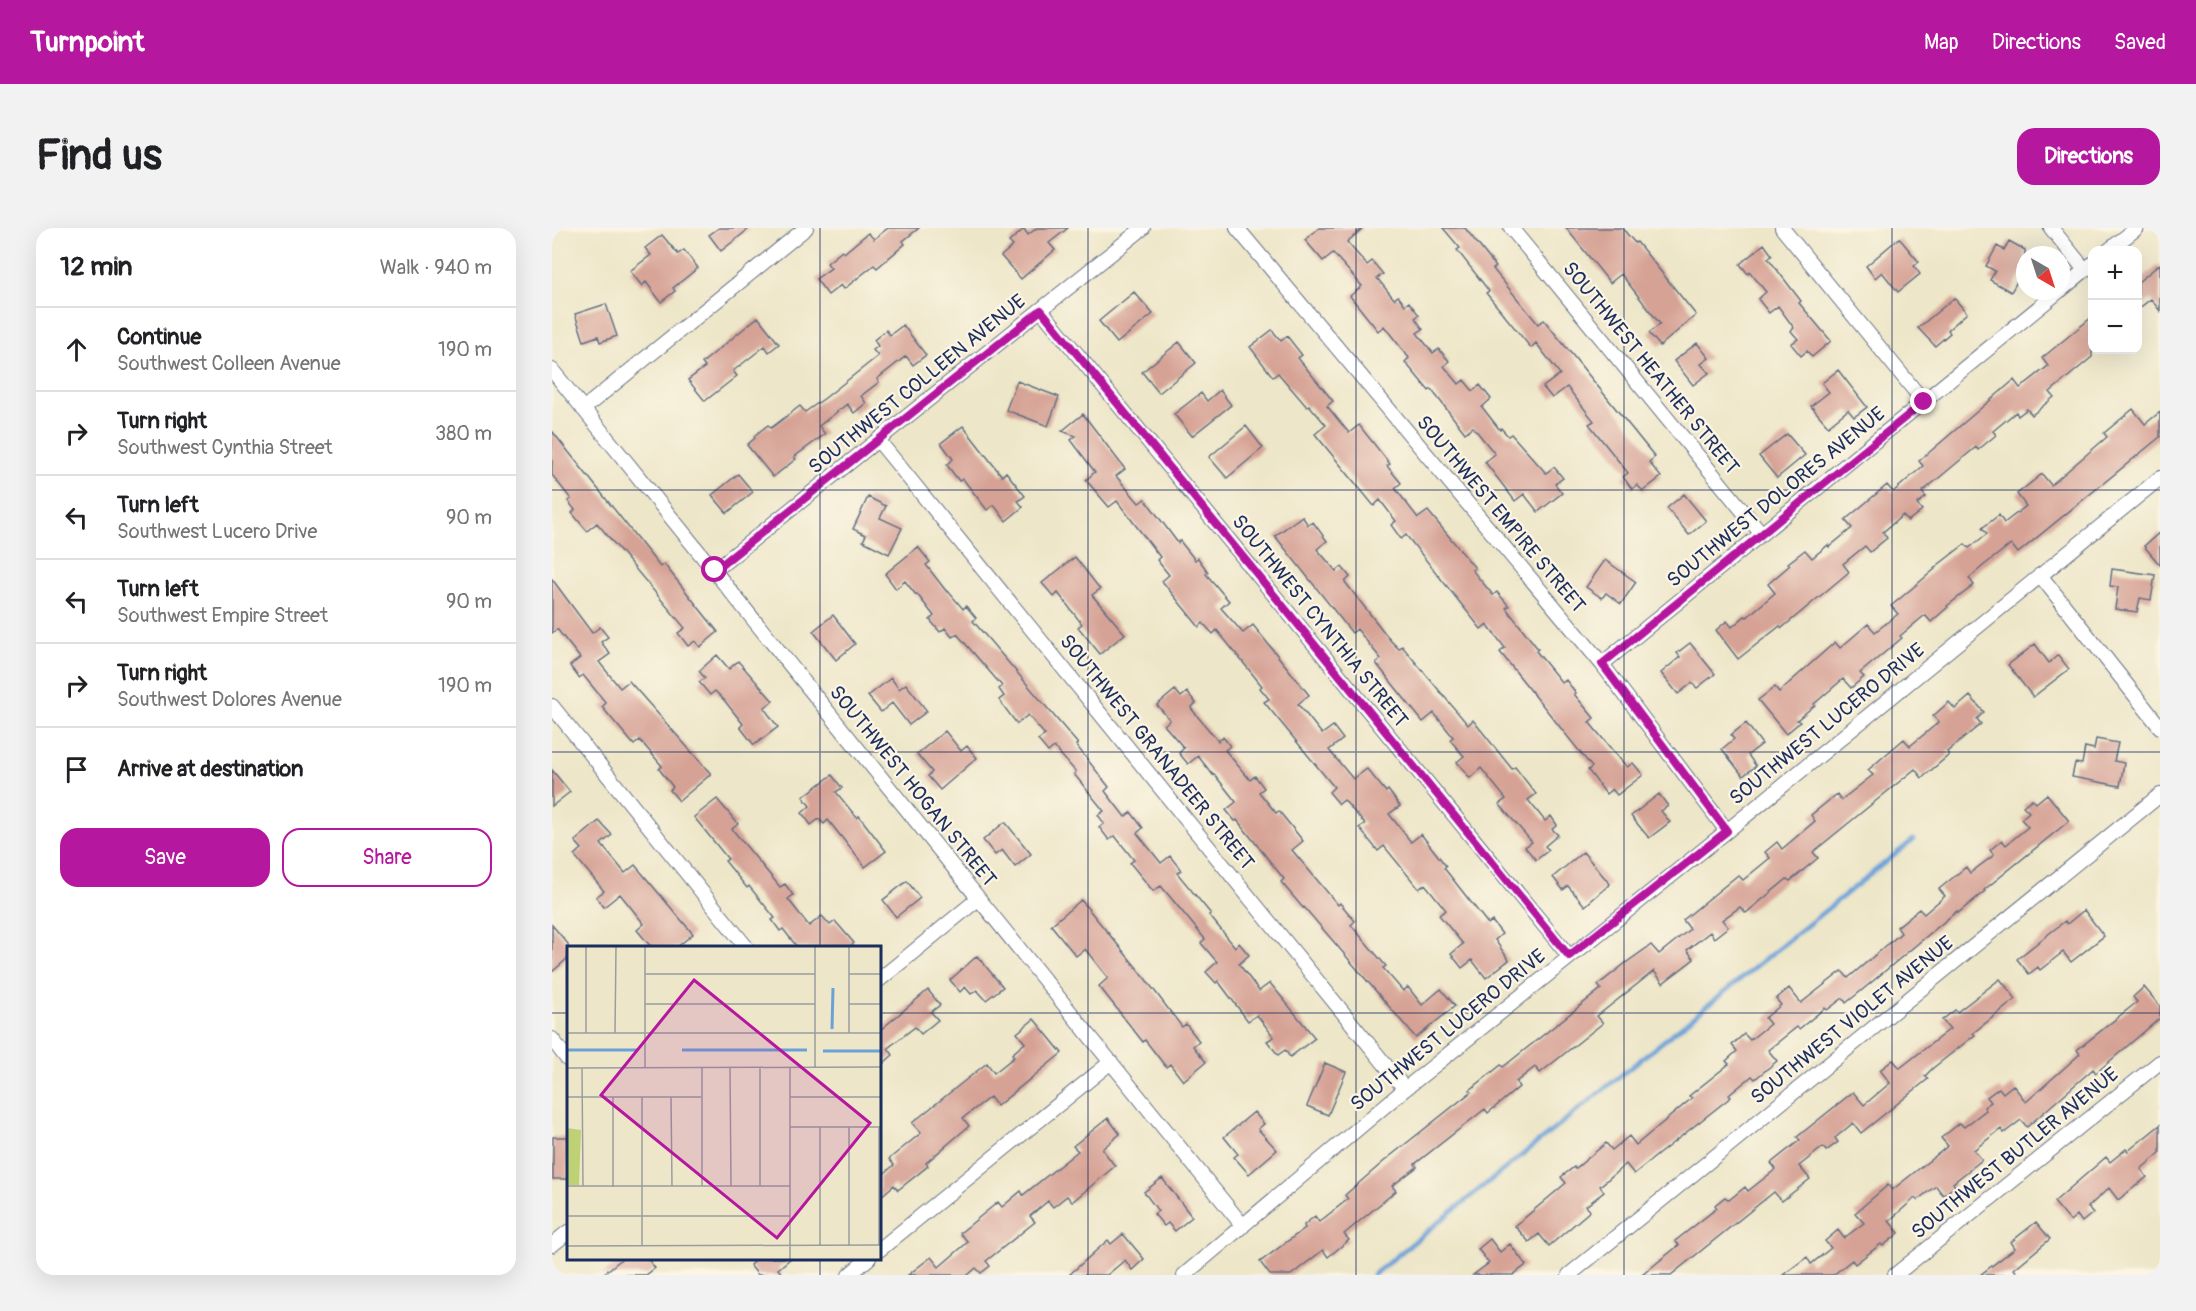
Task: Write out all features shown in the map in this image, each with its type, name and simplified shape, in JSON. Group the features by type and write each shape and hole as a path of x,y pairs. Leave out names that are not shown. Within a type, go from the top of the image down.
{"street":[{"path":"584,409 806,228"},
{"name":"SOUTHWEST COLLEEN AVENUE","path":"715,570 1143,228"},
{"name":"SOUTHWEST EMPIRE STREET","path":"1237,228 1602,664 1727,831"},
{"name":"SOUTHWEST HEATHER STREET","path":"1511,228 1761,533"},
{"path":"1782,228 1924,402"},
{"path":"2051,228 2088,266"},
{"path":"2114,246 2137,228"},
{"name":"SOUTHWEST DOLORES AVENUE","path":"2070,282 2088,268"},
{"name":"SOUTHWEST DOLORES AVENUE","path":"1602,664 2048,300"},
{"name":"SOUTHWEST CYNTHIA STREET","path":"1041,310 1569,956"},
{"name":"SOUTHWEST HOGAN STREET","path":"552,370 1243,1226"},
{"name":"SOUTHWEST GRANADEER STREET","path":"878,440 1405,1089"},
{"name":"SOUTHWEST LUCERO DRIVE","path":"1184,1275 1405,1089 1727,831 2160,478"},
{"path":"2040,575 2160,727"},
{"path":"552,706 745,946"},
{"name":"SOUTHWEST VIOLET AVENUE","path":"1569,1275 2160,795"},
{"path":"880,979 978,899"},
{"path":"552,1039 567,1059"},
{"path":"880,1249 1111,1062"},
{"name":"SOUTHWEST BUTLER AVENUE","path":"1895,1275 2160,1062"},
{"path":"552,1245 567,1233"},
{"path":"849,1275 867,1260"}],"building":[{"path":"719,228 750,228 721,251 709,235"},
{"path":"888,228 919,228 903,241 905,244 877,268 874,265 844,289 841,285 828,295 816,279 831,268 827,263 842,251 844,253 868,233 874,239"},
{"path":"1037,228 1068,228 1049,243 1055,250 1021,279 1001,256 1013,246 1009,242 1024,229 1028,235"},
{"path":"1319,228 1363,228 1347,242 1367,265 1372,261 1383,274 1377,278 1394,299 1398,296 1405,305 1409,302 1419,315 1415,318 1423,329 1417,333 1433,353 1439,349 1449,361 1444,366 1459,384 1464,380 1473,391 1480,385 1491,399 1482,407 1500,430 1501,428 1508,436 1511,434 1546,473 1554,467 1563,478 1555,484 1562,493 1538,512 1524,494 1515,501 1485,462 1495,454 1473,427 1465,433 1431,389 1429,391 1405,362 1409,358 1384,326 1378,331 1350,296 1362,286 1333,253 1323,261 1305,240"},
{"path":"1443,228 1465,228 1496,267 1493,269 1538,324 1544,320 1655,457 1649,462 1661,477 1643,491 1637,485 1632,489 1623,477 1628,473 1589,424 1594,421 1567,387 1552,398 1543,387 1560,374 1536,343 1531,348 1486,293 1489,291 1457,250 1460,248"},
{"path":"1566,228 1622,228 1635,243 1637,242 1696,315 1660,346 1649,333 1660,324 1621,274 1610,283"},
{"path":"662,235 678,254 684,250 698,268 673,288 675,291 661,302 646,282 642,286 630,271 651,255 645,248"},
{"path":"1899,238 1919,262 1914,266 1920,274 1898,292 1882,272 1875,278 1866,266"},
{"path":"2009,241 2018,246 2016,246 2016,283 2011,292 1990,280 1995,271 1986,266 1997,246 2004,250"},
{"path":"1764,244 1772,255 1768,258 1801,301 1799,303 1831,341 1812,357 1807,351 1801,356 1791,344 1798,339 1791,331 1794,328 1778,306 1769,313 1758,299 1766,292 1750,272 1748,274 1740,264"},
{"path":"2160,264 2160,311 2151,299 2142,306 2142,279"},
{"path":"1134,292 1153,314 1117,343 1099,321"},
{"path":"1954,298 1967,313 1948,330 1950,333 1935,346 1918,328"},
{"path":"606,304 617,336 600,342 598,336 584,341 575,314"},
{"path":"758,317 779,344 769,352 765,346 733,371 737,376 705,401 688,380 705,367 702,363"},
{"path":"2088,320 2088,354 2092,354 2092,357 2050,392 2054,397 2032,415 2027,409 2018,416 2016,412 1993,431 1996,435 1978,450 1976,447 1922,492 1926,497 1917,504 1922,510 1908,521 1903,515 1883,532 1887,538 1870,552 1865,546 1843,564 1849,572 1782,628 1780,626 1738,659 1716,630 1727,621 1732,627 1745,616 1747,617 1775,593 1768,584 1790,565 1788,563 1805,550 1812,558 1828,545 1829,547 1852,528 1845,520 1887,485 1893,492 1923,466 1919,461 2014,380 2020,388 2048,366 2042,358"},
{"path":"903,325 926,355 913,365 906,356 877,379 879,382 861,396 866,403 854,413 847,404 819,426 825,434 794,457 796,459 773,477 747,445 755,438 754,436 768,425 771,428 800,406 805,412 825,398 878,356 873,350 878,346 874,340 886,330 890,335"},
{"path":"1272,330 1281,341 1287,336 1302,355 1298,358 1333,401 1327,406 1349,433 1359,425 1390,464 1387,466 1401,483 1395,488 1418,518 1428,511 1475,568 1472,570 1493,595 1497,592 1509,606 1506,608 1562,683 1566,680 1576,693 1574,694 1594,718 1589,722 1627,767 1633,763 1643,775 1617,795 1612,789 1606,794 1588,770 1592,767 1500,652 1505,648 1487,624 1481,629 1406,535 1401,539 1391,525 1396,521 1380,500 1374,506 1315,434 1326,425 1278,373 1273,377 1250,347"},
{"path":"1179,342 1196,363 1159,393 1142,372"},
{"path":"1697,343 1709,358 1701,364 1709,373 1693,385 1674,361"},
{"path":"1838,370 1867,407 1854,417 1848,410 1828,426 1811,406 1829,392 1822,383"},
{"path":"1017,381 1059,397 1048,426 1006,410"},
{"path":"1220,390 1231,405 1192,436 1174,414 1201,393 1207,401"},
{"path":"2133,409 2145,424 2160,412 2160,437 2018,553 2011,544 1983,566 1969,578 1974,585 1931,622 1925,615 1900,636 1902,638 1860,673 1864,677 1851,688 1843,679 1797,720 1800,722 1786,734 1758,700 1775,687 1779,692 1835,642 1840,648 1868,624 1875,632 1898,614 1891,606 1934,568 1965,544 1969,548 1987,534 1982,528 1999,515 2004,523 2026,506 2017,494 2042,474 2051,485 2107,437 2104,433"},
{"path":"1083,414 1125,469 1116,476 1139,503 1145,499 1178,543 1180,541 1195,560 1198,558 1208,572 1206,574 1229,601 1221,608 1243,633 1253,625 1309,695 1298,704 1322,734 1333,726 1343,739 1329,750 1353,779 1367,769 1386,792 1388,790 1400,806 1389,814 1411,842 1421,834 1446,866 1444,868 1488,924 1492,921 1502,934 1495,940 1509,960 1486,978 1472,960 1462,968 1451,954 1463,944 1439,915 1446,910 1425,884 1419,889 1384,846 1378,851 1359,828 1365,824 1344,800 1339,804 1329,792 1334,787 1264,702 1269,699 1260,688 1262,686 1217,630 1213,634 1203,623 1199,627 1162,581 1169,575 1157,560 1160,557 1117,501 1109,507 1086,480 1095,472 1071,440 1076,436 1062,431"},
{"path":"963,426 1002,476 1006,472 1025,496 1018,501 1023,507 1006,521 994,505 987,510 963,479 959,481 947,465 953,459 941,443"},
{"path":"1246,426 1263,448 1227,478 1209,457"},
{"path":"552,431 660,567 664,564 718,632 700,647 695,641 688,646 678,633 685,628 597,523 587,531 572,513 575,510 568,501 571,499 552,475"},
{"path":"1787,434 1805,455 1777,478 1759,456"},
{"path":"738,474 753,492 727,513 712,495"},
{"path":"1684,494 1706,521 1689,535 1667,508"},
{"path":"868,497 886,506 880,518 902,528 889,554 863,541 866,535 853,529"},
{"path":"1302,516 1308,525 1313,522 1327,541 1317,549 1336,571 1342,567 1350,577 1345,582 1391,641 1399,649 1402,646 1468,725 1473,720 1512,769 1515,767 1536,794 1528,800 1545,821 1551,816 1557,825 1552,829 1558,835 1545,846 1549,850 1536,860 1525,847 1532,842 1499,804 1506,799 1481,768 1470,778 1457,762 1464,756 1450,740 1453,737 1434,713 1423,722 1376,663 1381,659 1357,629 1352,633 1275,536"},
{"path":"2160,532 2160,565 2144,546"},
{"path":"918,547 930,562 926,565 947,592 963,609 966,606 976,618 973,621 1078,744 1076,745 1109,787 1105,791 1125,817 1131,812 1143,828 1137,833 1161,863 1170,856 1181,870 1177,873 1211,914 1209,915 1235,947 1239,943 1249,955 1239,964 1259,991 1270,983 1315,1038 1290,1057 1285,1050 1278,1055 1267,1041 1274,1037 1257,1015 1248,1021 1218,981 1216,983 1206,972 1217,962 1201,943 1205,939 1161,886 1153,891 1130,863 1134,860 1115,836 1109,840 1099,827 1104,823 1098,815 1104,811 1074,774 1076,772 1054,747 1048,752 1038,740 1045,735 1028,715 1017,724 999,700 1004,696 999,689 1002,686 957,634 952,637 945,628 940,632 930,620 934,616 905,581 896,589 885,574"},
{"path":"1075,557 1100,589 1092,595 1125,634 1100,654 1078,627 1082,624 1058,593 1054,597 1042,583"},
{"path":"1605,560 1636,582 1621,604 1606,593 1602,598 1586,587"},
{"path":"2112,569 2155,575 2151,600 2140,598 2137,612 2115,609 2118,587 2110,586"},
{"path":"552,579 592,633 600,627 608,637 601,642 610,654 599,662 620,688 629,681 711,774 679,801 670,790 673,787 659,769 662,766 640,740 634,745 602,707 606,703 583,675 579,678 570,666 580,658 557,629 552,633"},
{"path":"833,615 855,644 836,660 813,631"},
{"path":"1690,643 1715,674 1697,688 1692,683 1678,694 1661,673 1680,657 1677,653"},
{"path":"2035,644 2049,663 2058,655 2069,669 2033,697 2008,665"},
{"path":"717,655 729,669 738,661 773,701 764,708 778,727 754,745 740,727 743,724 724,700 715,691 710,695 699,682 705,678 699,671"},
{"path":"891,678 899,689 906,684 927,711 909,725 892,703 881,712 868,696"},
{"path":"1175,690 1181,697 1187,692 1196,703 1191,708 1198,717 1218,741 1223,737 1230,746 1225,750 1250,780 1255,776 1264,788 1259,792 1276,813 1279,811 1303,841 1292,850 1338,905 1340,903 1355,921 1351,925 1386,966 1383,968 1403,991 1408,987 1422,1005 1441,989 1455,1006 1416,1038 1281,882 1284,879 1237,820 1235,821 1226,810 1236,802 1214,774 1198,756 1188,764 1179,753 1184,748 1164,725 1170,720 1157,705"},
{"path":"1970,696 1984,712 1977,719 1981,724 1947,752 1949,755 1922,778 1915,769 1813,852 1818,858 1790,881 1787,879 1746,913 1740,907 1722,920 1728,927 1714,938 1710,932 1687,950 1694,959 1663,983 1654,971 1597,1016 1603,1023 1540,1073 1535,1067 1516,1082 1519,1087 1488,1113 1485,1109 1415,1164 1417,1167 1392,1186 1396,1191 1344,1234 1349,1240 1328,1257 1323,1250 1291,1275 1270,1275 1260,1262 1305,1228 1304,1225 1315,1216 1319,1222 1348,1199 1345,1195 1389,1157 1471,1092 1470,1090 1501,1065 1503,1067 1601,989 1598,985 1627,962 1651,945 1659,954 1690,929 1683,920 1738,875 1743,880 1770,858 1765,852 1777,842 1782,849 1815,821 1811,815 1837,794 1841,800 1873,775 1868,770 1904,739 1910,746 1939,722 1933,716 1949,702 1955,709"},
{"path":"1746,723 1762,744 1748,755 1756,766 1743,776 1722,749 1734,739 1731,735"},
{"path":"945,731 961,751 967,746 977,758 940,790 928,776 932,772 917,754"},
{"path":"2096,739 2118,743 2114,761 2124,763 2120,786 2072,777 2075,763 2082,764 2085,747 2094,749"},
{"path":"552,770 570,792 552,806"},
{"path":"832,775 842,788 836,792 857,818 859,816 886,851 865,867 828,820 824,824 819,819 811,825 802,813 810,806 803,797"},
{"path":"1659,794 1668,806 1661,811 1670,822 1649,838 1631,816"},
{"path":"2047,794 2069,821 1846,1003 1843,998 1827,1010 1825,1008 1768,1050 1777,1061 1755,1079 1752,1076 1729,1095 1731,1097 1634,1174 1626,1164 1600,1186 1604,1192 1586,1206 1590,1211 1549,1246 1539,1234 1529,1242 1515,1226 1566,1183 1561,1177 1574,1167 1575,1169 1606,1143 1612,1150 1629,1136 1636,1145 1692,1098 1689,1096 1729,1064 1726,1061 1737,1051 1732,1045 1744,1034 1750,1040 1770,1024 1765,1018 1781,1005 1776,999 1789,988 1801,1003 1842,971 1848,978 1901,933 1897,927 1919,909 1924,914 1945,896 1939,889 1966,867 1970,873 1994,855 1990,850 2002,840 2006,845 2028,827 2021,819 2029,812 2023,806 2032,799 2036,803"},
{"path":"717,799 738,824 732,829 780,887 785,884 793,895 788,899 809,926 822,916 830,925 835,921 854,943 850,946 796,946 783,929 780,931 772,920 775,918 725,861 728,859 694,817"},
{"path":"599,821 612,835 601,844 625,873 635,865 693,934 678,946 650,946 637,930 644,924 620,894 604,907 596,897 604,891 574,855 582,849 575,841"},
{"path":"1005,822 1031,854 1015,867 1002,850 995,855 983,840"},
{"path":"1583,852 1610,884 1585,906 1568,886 1563,890 1553,877"},
{"path":"907,881 920,898 896,917 883,900"},
{"path":"1081,900 1182,1027 1186,1024 1199,1041 1193,1046 1206,1062 1183,1081 1170,1064 1166,1067 1145,1040 1143,1042 1099,986 1108,978 1085,949 1076,956 1051,925"},
{"path":"2084,910 2104,936 2071,962 2063,952 2040,970 2038,967 2029,974 2017,959 2065,921 2067,924"},
{"path":"552,925 568,946 567,959 552,972"},
{"path":"977,956 1003,987 986,1000 977,990 971,994 965,987 960,992 950,980"},
{"path":"2000,979 2016,999 1933,1068 1925,1076 1928,1079 1861,1133 1853,1123 1835,1138 1838,1142 1826,1151 1823,1147 1799,1166 1810,1179 1782,1201 1774,1192 1671,1275 1642,1275 1679,1245 1675,1241 1717,1208 1715,1205 1725,1197 1729,1200 1745,1187 1748,1191 1776,1169 1771,1163 1800,1140 1797,1137 1853,1092 1864,1105 1890,1083 1880,1070 1893,1060 1900,1068 1950,1029 1942,1020 1955,1010 1957,1012"},
{"path":"2144,987 2160,1006 2160,1018 2096,1073 2093,1069 2027,1127 2021,1120 2004,1133 2001,1129 1974,1150 1982,1160 1953,1183 1955,1186 1943,1195 1936,1186 1917,1200 1915,1198 1889,1221 1899,1233 1883,1246 1881,1244 1855,1264 1852,1260 1833,1275 1783,1275 1807,1257 1811,1264 1831,1248 1825,1241 1838,1230 1844,1238 1864,1223 1855,1213 1888,1185 1892,1190 1948,1146 1941,1138 1960,1123 1964,1127 1986,1110 1984,1107 1991,1102 1987,1097 1999,1088 2003,1093 2013,1085 2026,1102 2080,1054 2077,1050 2137,1002 2133,997"},
{"path":"928,990 940,1005 931,1012 938,1020 921,1034 915,1027 888,1048 893,1055 880,1066 880,1030"},
{"path":"1034,1019 1062,1053 997,1106 990,1097 963,1118 969,1126 926,1163 928,1166 898,1190 894,1185 880,1197 880,1177 894,1165 889,1159 921,1133 912,1123 987,1063 994,1073 1014,1057 1012,1054 1025,1043 1017,1033"},
{"path":"1325,1063 1346,1072 1328,1115 1307,1106"},
{"path":"1254,1112 1264,1124 1258,1129 1277,1150 1249,1174 1234,1157 1238,1154 1224,1137"},
{"path":"1108,1118 1120,1134 1102,1149 1115,1166 1072,1202 1067,1196 1053,1207 1048,1201 1030,1216 1035,1222 986,1261 990,1266 981,1273 976,1268 968,1275 908,1275 931,1257 939,1267 968,1242 960,1233 998,1202 1002,1207 1021,1191 1023,1195 1078,1151 1073,1146"},
{"path":"2160,1125 2160,1153 2141,1169 2147,1177 2118,1200 2109,1188 2088,1207 2093,1213 2082,1222 2077,1215 2070,1221 2054,1202 2106,1157 2110,1162 2126,1149 2128,1151"},
{"path":"553,1137 567,1137 567,1179 553,1179"},
{"path":"1162,1178 1192,1217 1175,1231 1168,1223 1164,1226 1154,1214 1158,1211 1144,1192"},
{"path":"2036,1222 2050,1239 2014,1269 2019,1275 1980,1275 2015,1248 2011,1242"},
{"path":"1123,1234 1144,1259 1132,1270 1125,1260 1107,1275 1069,1275 1108,1240 1111,1244"},
{"path":"1490,1239 1500,1252 1510,1244 1526,1265 1513,1275 1473,1275 1489,1263 1478,1249"},
{"path":"621,1260 649,1260 655,1268 646,1275 602,1275"},
{"path":"755,1260 789,1260 778,1269 783,1275 758,1275 750,1265"}],"waterway":[{"path":"1373,1275 1913,840"}],"route":[{"path":"715,570 1041,310 1569,956 1727,831 1602,664 1924,402"}]}
